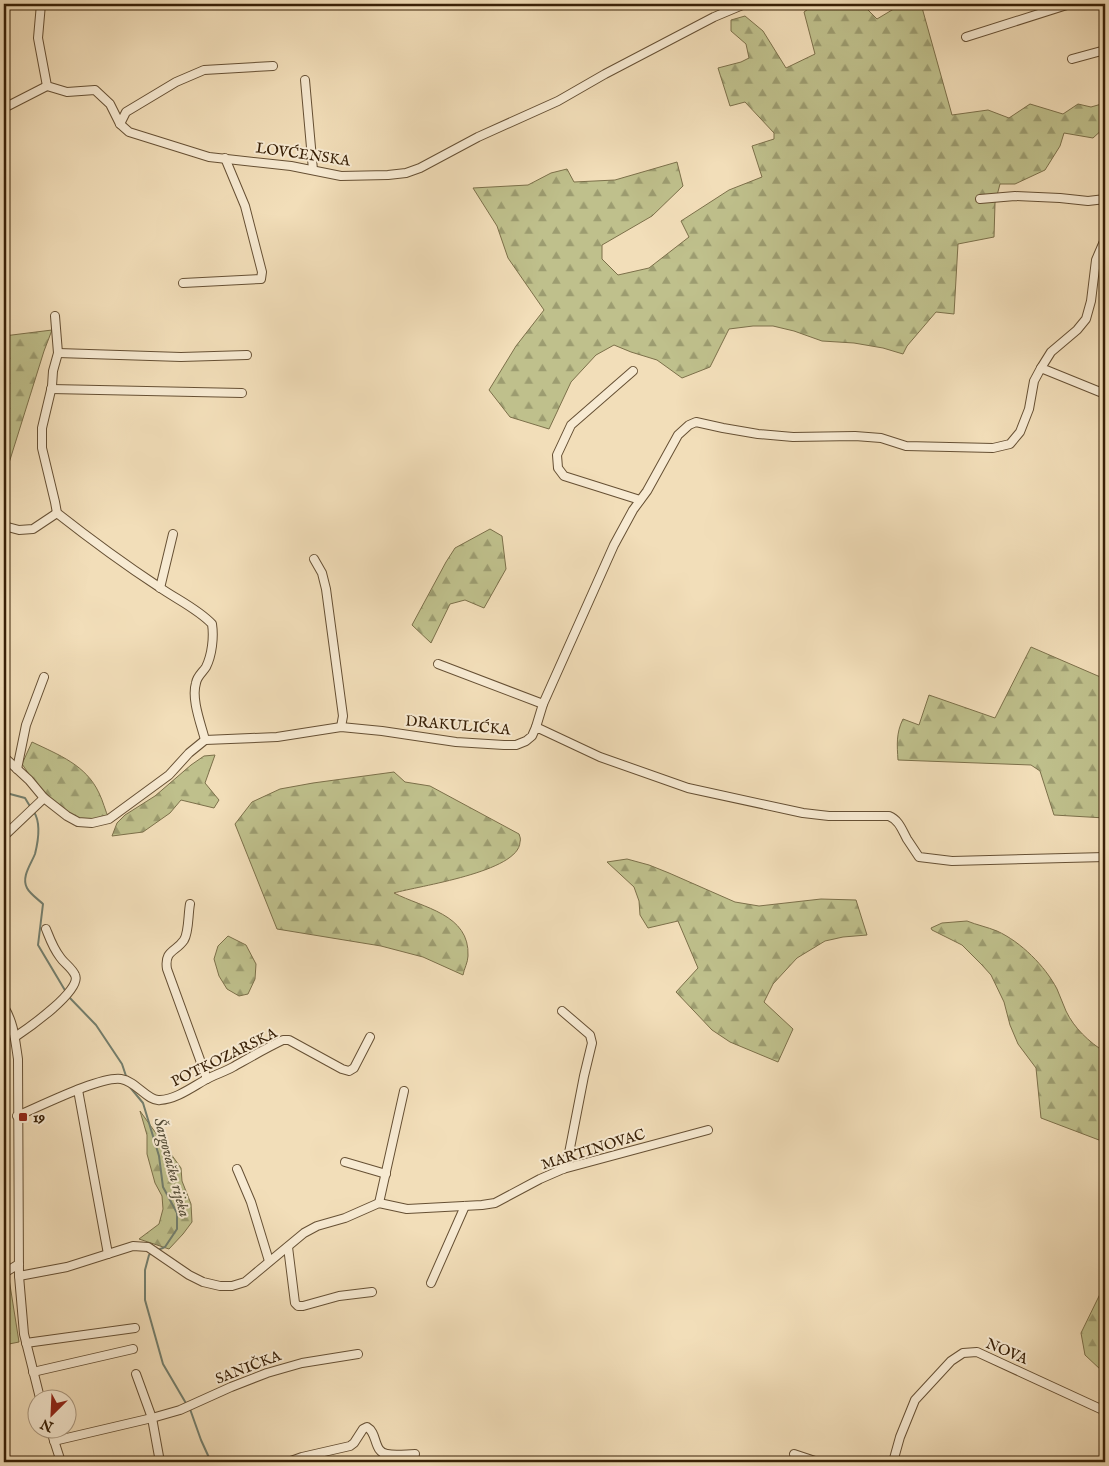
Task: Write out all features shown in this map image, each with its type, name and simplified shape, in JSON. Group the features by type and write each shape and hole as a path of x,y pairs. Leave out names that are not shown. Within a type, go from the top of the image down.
{"street":[{"path":"41,4 38,38 46,86"},
{"name":"LOVĆENSKA","path":"120,124 128,132 136,135 209,157 291,166 341,176 406,173 420,168 478,137 558,101 714,16 745,4"},
{"path":"966,37 1070,4"},
{"path":"1072,59 1105,50"},
{"path":"120,124 126,112 176,82 204,70 273,66"},
{"path":"305,80 313,170"},
{"path":"4,108 46,86 67,92 95,90 110,104 120,124"},
{"path":"183,284 261,279 262,272 245,206 225,158"},
{"path":"980,199 1016,196 1088,201 1105,199"},
{"path":"1105,239 1096,260 1091,301 1086,319 1073,335 1051,352 1041,368 1034,382 1029,409 1020,432 1010,444 993,448 906,446 881,438 855,436 793,437 758,434 696,422 678,434 614,545 543,704 536,727 600,757 688,788 803,813 829,816 889,816 900,824 919,857 952,861 1105,857"},
{"path":"4,757 29,780 44,798 78,822 92,823 109,819 169,775 189,753 205,740 195,688 197,678 208,664 212,647 212,624 82,534 56,513 42,448 42,428 58,353 54,316"},
{"path":"58,353 181,357 247,355"},
{"path":"1041,368 1105,394"},
{"path":"633,371 571,424 558,455 558,468 564,476 640,500"},
{"path":"51,389 242,393"},
{"path":"4,526 19,530 33,529 56,513"},
{"path":"160,588 173,534"},
{"path":"314,559 322,573 326,589 343,716 341,726"},
{"path":"438,664 543,704"},
{"path":"17,769 26,726 44,677"},
{"name":"DRAKULIĆKA","path":"205,740 277,737 341,726 456,742 516,745 532,736 536,727"},
{"path":"4,836 44,798"},
{"path":"190,904 187,934 184,941 169,954 166,961 167,969 207,1079"},
{"path":"15,1037 37,1022 72,989 77,980 76,976 52,945 46,929"},
{"path":"4,1007 10,1016 18,1059 19,1276 24,1334 37,1388"},
{"path":"562,1011 590,1035 592,1043 563,1169"},
{"name":"POTKOZARSKA","path":"17,1116 78,1090 108,1080 121,1079 133,1083 157,1101 169,1099 283,1040 289,1040 349,1071 354,1068 370,1036"},
{"path":"78,1090 108,1254"},
{"path":"19,1276 67,1267 133,1246 148,1247 189,1275 203,1282 220,1286 232,1286 245,1282 304,1233 317,1226 345,1218 379,1203 404,1091"},
{"name":"MARTINOVAC","path":"379,1203 408,1208 495,1203 563,1169 708,1130"},
{"path":"345,1162 386,1174"},
{"path":"237,1169 251,1202 269,1261"},
{"path":"431,1283 465,1206"},
{"path":"288,1247 295,1303 298,1306 339,1296 372,1292"},
{"path":"4,1273 19,1264"},
{"path":"26,1343 135,1328"},
{"path":"33,1372 134,1349"},
{"name":"NOVA","path":"893,1462 900,1437 916,1400 951,1361 963,1353 976,1352 1105,1411"},
{"name":"SANIČKA","path":"54,1441 180,1410 267,1372 302,1363 358,1354"},
{"path":"136,1374 152,1418 160,1462"},
{"path":"288,1462 345,1447 354,1443 363,1428 367,1427 373,1432 381,1452 387,1454 415,1454"},
{"path":"53,1438 62,1462"},
{"path":"794,1454 818,1462"}],"green space":[{"path":"815,4 862,4 877,19 902,4 921,4 952,115 988,110 1009,118 1030,104 1063,114 1078,104 1091,107 1105,103 1105,127 1093,138 1064,133 1060,146 1045,170 1015,184 1000,184 995,203 994,237 958,244 954,314 936,312 907,346 903,354 854,343 822,341 773,326 753,326 729,329 710,367 682,378 657,360 614,345 596,355 571,382 549,429 510,417 489,390 516,346 544,310 508,258 497,226 473,188 528,185 551,173 567,169 574,182 615,180 677,162 683,186 652,216 602,245 602,259 618,275 649,268 689,237 681,221 729,190 762,177 752,146 774,139 774,133 745,102 730,106 718,68 749,58 746,44 731,31 731,20 745,16 763,31 786,68 815,54 804,12"},
{"path":"52,330 44,351 4,479 4,336"},
{"path":"490,529 502,536 506,569 484,608 465,600 450,604 431,643 412,625 455,548"},
{"path":"1031,647 1105,679 1105,818 1054,815 1040,771 1031,765 898,760 898,734 903,719 919,725 929,695 995,718"},
{"path":"32,742 71,762 87,775 99,793 109,819 92,823 67,816 33,780 22,764"},
{"path":"215,755 205,783 219,800 214,808 181,800 170,813 143,832 112,836 117,823 125,815 155,796 204,756"},
{"path":"394,772 405,782 430,786 520,836 520,842 515,853 503,862 466,876 394,893 443,914 461,931 467,942 468,956 463,975 423,957 381,946 277,929 235,824 252,802 280,789"},
{"path":"627,859 649,865 735,902 759,906 821,899 856,900 867,935 825,941 797,958 773,984 764,1002 793,1029 778,1062 730,1042 712,1030 676,992 698,968 678,921 648,928 640,915 639,901 634,887 607,862"},
{"path":"967,921 997,931 1015,941 1032,956 1052,980 1073,1023 1093,1044 1105,1052 1105,1137 1099,1140 1041,1118 1036,1068 1018,1044 1010,1025 1004,1002 991,975 962,945 931,928 942,923"},
{"path":"228,936 246,945 256,964 255,979 248,994 239,996 227,989 219,976 214,959 218,946"},
{"path":"140,1111 181,1168 182,1181 191,1204 192,1222 169,1249 139,1239 159,1224 163,1209 162,1196 155,1183 147,1154 147,1135"},
{"path":"4,1247 19,1342 4,1345"},
{"path":"1101,1292 1105,1294 1105,1362 1101,1370 1085,1355 1081,1333"}],"waterway":[{"name":"Šargovačka rijeka","path":"4,794 25,798 31,808"},
{"name":"Šargovačka rijeka","path":"34,812 38,822 38,838 25,884 30,892 43,904 38,945 66,992"},
{"name":"Šargovačka rijeka","path":"68,996 96,1025 122,1064 127,1079"},
{"name":"Šargovačka rijeka","path":"129,1086 143,1103 159,1156 163,1187 177,1213 177,1229 165,1247 158,1250"},
{"name":"Šargovačka rijeka","path":"152,1253 149,1255 145,1270 145,1300 163,1364 187,1405"},
{"name":"Šargovačka rijeka","path":"190,1409 211,1462"}],"place":[{"name":"19","path":"23,1117"}]}
